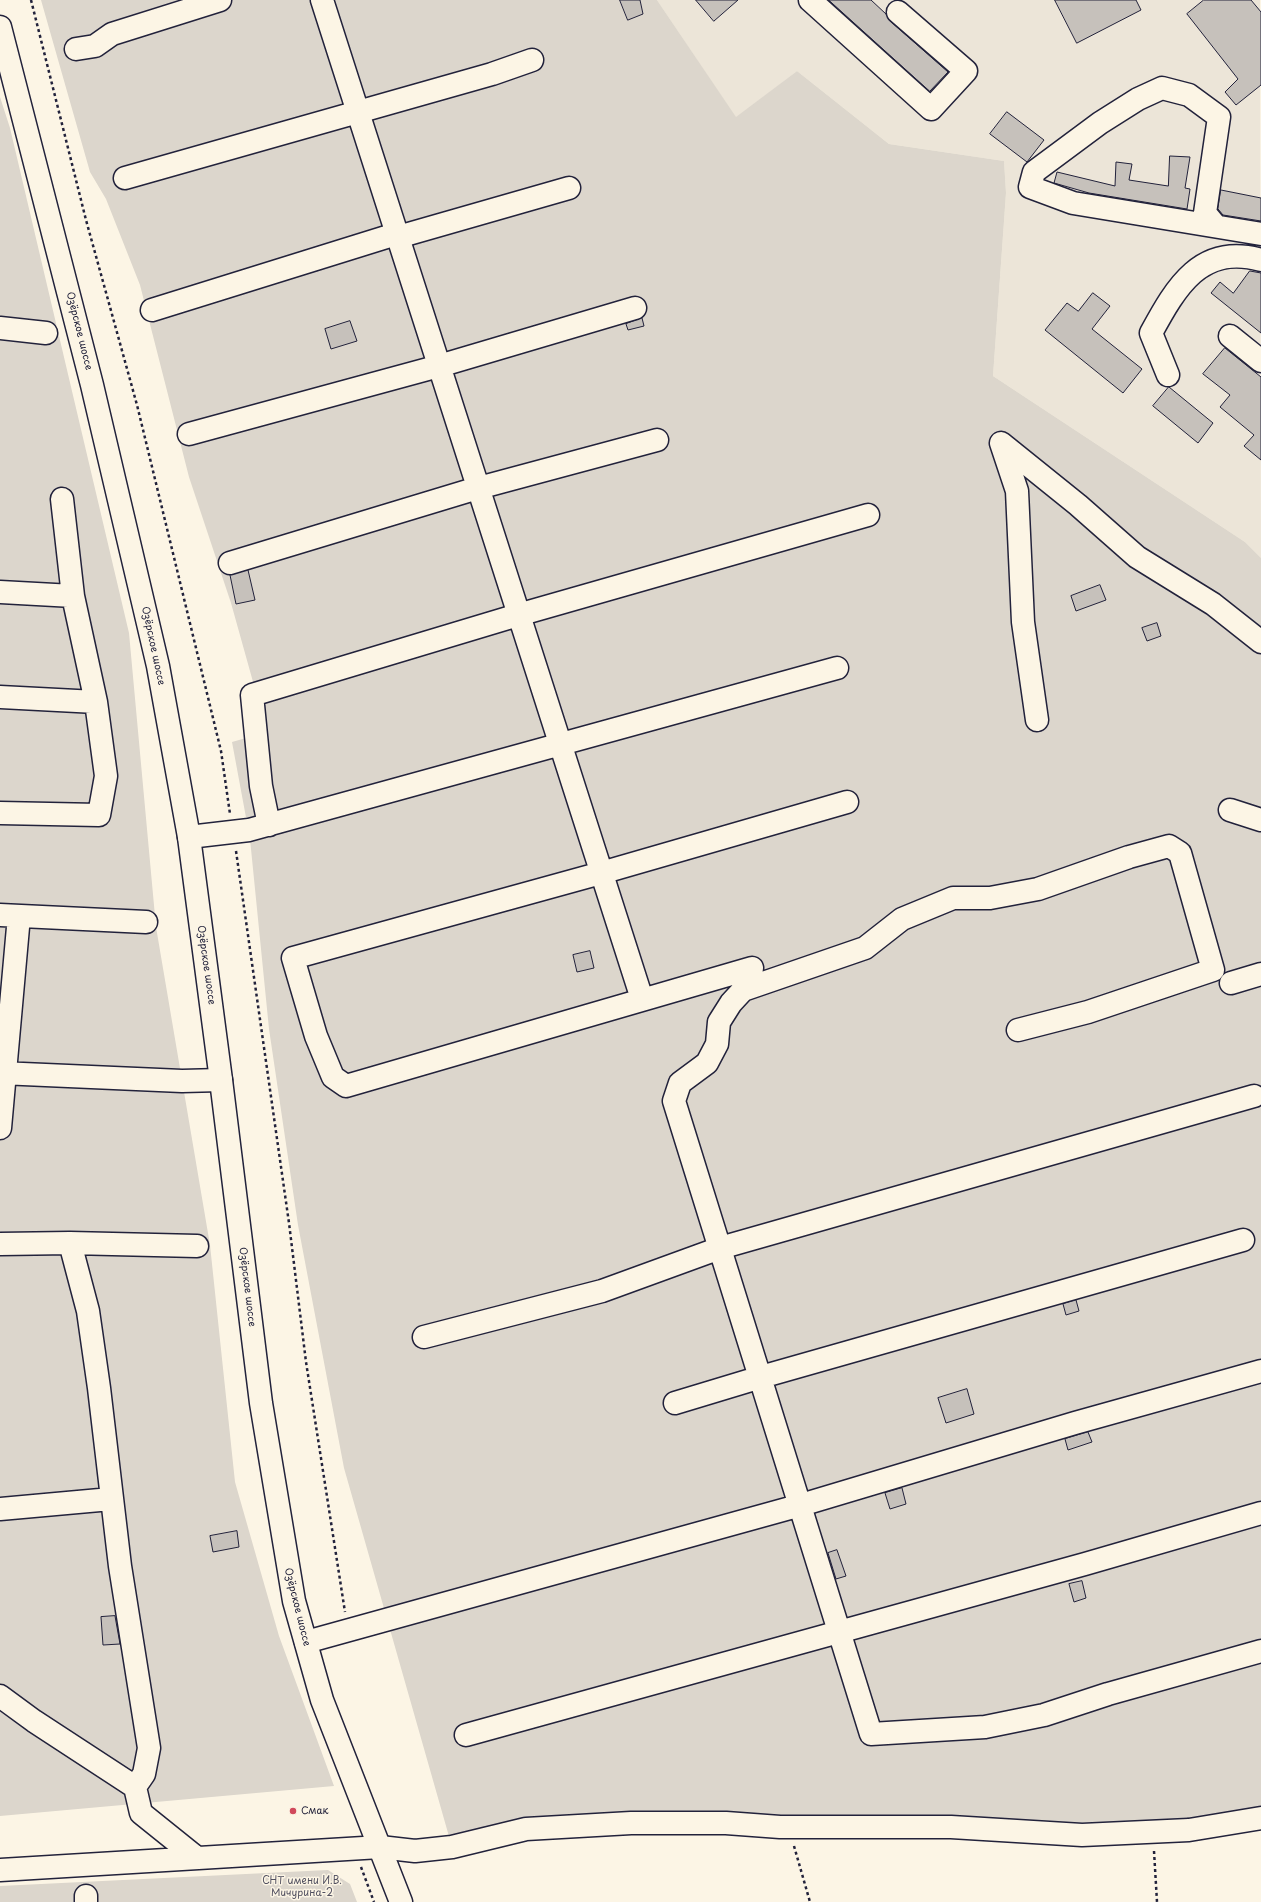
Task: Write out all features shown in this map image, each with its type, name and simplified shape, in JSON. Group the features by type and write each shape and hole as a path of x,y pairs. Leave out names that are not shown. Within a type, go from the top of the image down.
{"street":[{"path":"76,49 94,46 112,34 220,0"},
{"path":"322,0 642,999"},
{"path":"810,0 931,109 966,71 898,12"},
{"name":"Озёрское шоссе","path":"0,27 92,385 158,666 189,837 261,1403 294,1601 322,1700 400,1902"},
{"path":"125,178 357,111 492,74 532,60"},
{"path":"1215,225 1205,213 1219,118 1189,96 1162,88 1138,99 1088,132 1034,172 1030,187 1073,203 1215,225 1261,234"},
{"path":"152,310 396,234 405,235 568,188"},
{"path":"1168,375 1151,334 1168,302 1187,277 1213,260 1244,256 1261,260"},
{"path":"188,434 439,366 635,308"},
{"path":"0,328 46,334"},
{"path":"1230,336 1261,361"},
{"path":"230,563 471,490 657,440"},
{"path":"1037,720 1023,622 1017,492 1001,443 1078,505 1138,557 1213,604 1261,642"},
{"path":"0,813 99,815 106,776 96,702 73,596 62,499"},
{"path":"269,825 261,786 252,695 518,615 868,515"},
{"path":"0,592 73,596"},
{"path":"189,837 233,832 269,825 837,668"},
{"path":"0,697 96,702"},
{"path":"752,968 346,1086 333,1076 316,1036 294,958 601,873 847,802"},
{"path":"1230,810 1261,820"},
{"path":"1018,1030 1088,1012 1213,970 1180,853 1169,846 1129,857 1038,889 990,898 953,898 902,919 865,948 743,990 731,1003 720,1022 717,1044 707,1063 680,1083 674,1101 872,1734 985,1727 1044,1715 1108,1694 1261,1651"},
{"path":"0,1128 9,916 146,922"},
{"path":"1231,983 1261,974"},
{"path":"2,1073 182,1081 221,1080"},
{"path":"424,1337 602,1291 720,1248 1254,1096"},
{"path":"675,1403 761,1377 1243,1240"},
{"path":"70,1243 88,1311 99,1388 111,1499 149,1748 144,1774 135,1787"},
{"path":"0,1244 70,1243 197,1246"},
{"path":"306,1642 801,1505 1076,1423 1261,1371"},
{"path":"0,1509 111,1499"},
{"path":"466,1734 840,1632 1261,1513"},
{"path":"0,1696 34,1722 135,1787 141,1813 197,1858"},
{"path":"0,1870 354,1848 380,1847 415,1851 452,1847 526,1829 631,1823 726,1823 780,1827 950,1827 1082,1835 1189,1830 1261,1818"}],"path":[{"path":"31,0 86,220 137,405 221,751 289,1223 306,1362 348,1630"},
{"path":"780,1827 792,1839 810,1902"},
{"path":"1153,1832 1157,1902"},
{"path":"354,1848 374,1902"}],"shaded area":[{"path":"657,0 1260,0 1261,558 1245,542 993,376 1006,193 1004,161 889,144 797,71 736,118"}],"green space":[{"path":"41,0 620,0 628,20 643,14 640,0 657,0 736,117 797,71 889,144 1004,161 1006,193 993,376 1245,542 1261,558 1261,1818 1189,1830 631,1823 452,1847 344,1468 298,1225 269,1029 250,839 232,742 267,732 231,603 189,477 140,285 106,199 90,172"},
{"path":"0,97 10,128 129,633 156,927 210,1245 235,1482 279,1636 334,1786 0,1816"},
{"name":"СНТ имени И.В. Мичурина-2","path":"328,1870 350,1884 357,1902 0,1902 0,1886"}],"building":[{"path":"620,0 640,0 643,14 628,20"},
{"path":"696,0 738,0 714,21"},
{"path":"829,0 871,0 886,14 890,21 948,72 930,91"},
{"path":"1055,0 1136,0 1141,10 1077,43"},
{"path":"1204,0 1251,0 1261,12 1261,85 1236,105 1225,92 1238,79 1187,14"},
{"path":"1007,112 1044,140 1027,162 990,134"},
{"path":"1170,156 1190,157 1185,188 1190,189 1187,209 1089,193 1054,183 1057,172 1115,186 1116,162 1132,164 1129,180 1168,186"},
{"path":"1221,190 1261,198 1261,221 1223,215 1218,209"},
{"path":"1250,271 1261,273 1261,333 1211,293 1220,282 1233,293"},
{"path":"1093,293 1110,306 1092,329 1142,369 1123,393 1045,330 1067,303 1078,311"},
{"path":"642,318 644,326 628,330 626,324"},
{"path":"350,321 357,341 331,349 325,329"},
{"path":"1225,348 1261,377 1261,460 1244,446 1254,435 1220,407 1230,395 1203,374"},
{"path":"1169,387 1213,423 1198,443 1153,406"},
{"path":"248,570 255,600 236,604 230,575"},
{"path":"1100,585 1106,600 1076,611 1071,596"},
{"path":"1157,623 1161,636 1147,641 1142,628"},
{"path":"590,951 594,968 577,972 573,955"},
{"path":"1076,1300 1079,1311 1066,1315 1063,1304"},
{"path":"967,1389 974,1414 946,1423 938,1398"},
{"path":"1088,1432 1092,1442 1068,1450 1065,1439"},
{"path":"902,1488 906,1504 890,1509 885,1493"},
{"path":"237,1531 239,1547 213,1552 210,1536"},
{"path":"837,1550 846,1576 836,1579 828,1553"},
{"path":"1082,1581 1086,1598 1074,1602 1069,1584"},
{"path":"115,1616 120,1644 103,1645 101,1617"}],"place":[{"name":"Смак","path":"293,1811"}]}
